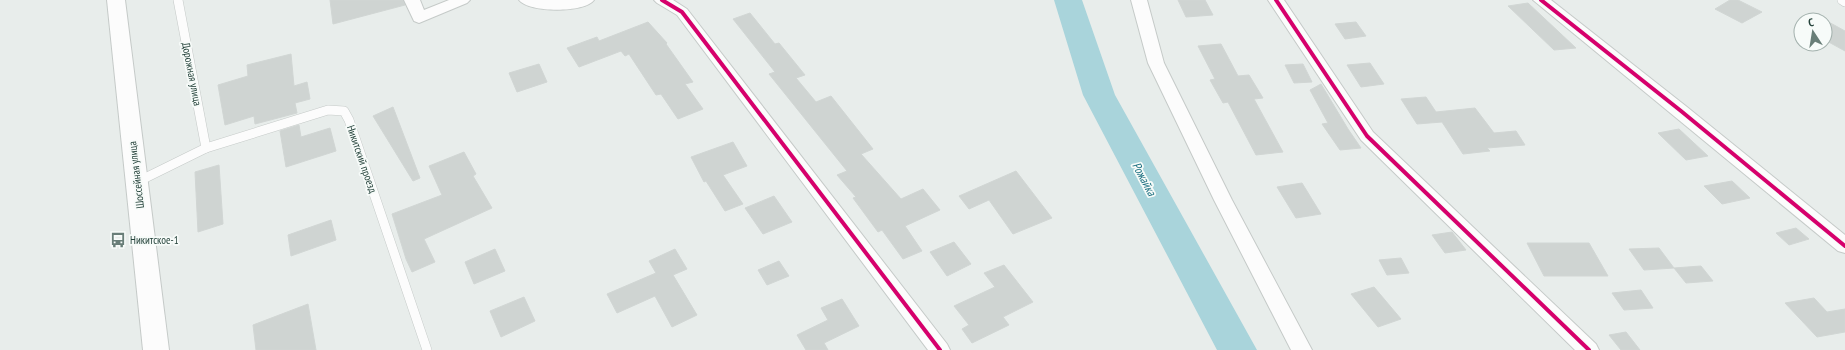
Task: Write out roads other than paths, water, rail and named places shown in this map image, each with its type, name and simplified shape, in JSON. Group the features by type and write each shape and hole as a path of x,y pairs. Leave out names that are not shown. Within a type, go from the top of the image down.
{"street":[{"name":"Шоссейная улица","path":"116,0 156,350"},
{"path":"412,0 420,18 462,0"},
{"path":"527,0 543,6 573,4 586,0"},
{"path":"662,0 682,12 940,350"},
{"path":"1139,0 1159,69 1223,200 1302,350"},
{"path":"1276,0 1367,136 1589,350"},
{"path":"1541,0 1681,111 1845,246"}],"lane":[{"name":"Дорожная улица","path":"178,0 206,148"},
{"name":"Никитский проезд","path":"136,182 206,148 328,110 344,111 349,120 427,350"}],"waterway":[{"name":"Рожайка","path":"1068,0 1099,95 1237,350"}],"place":[{"name":"Никитское-1","path":"118,240"}]}
